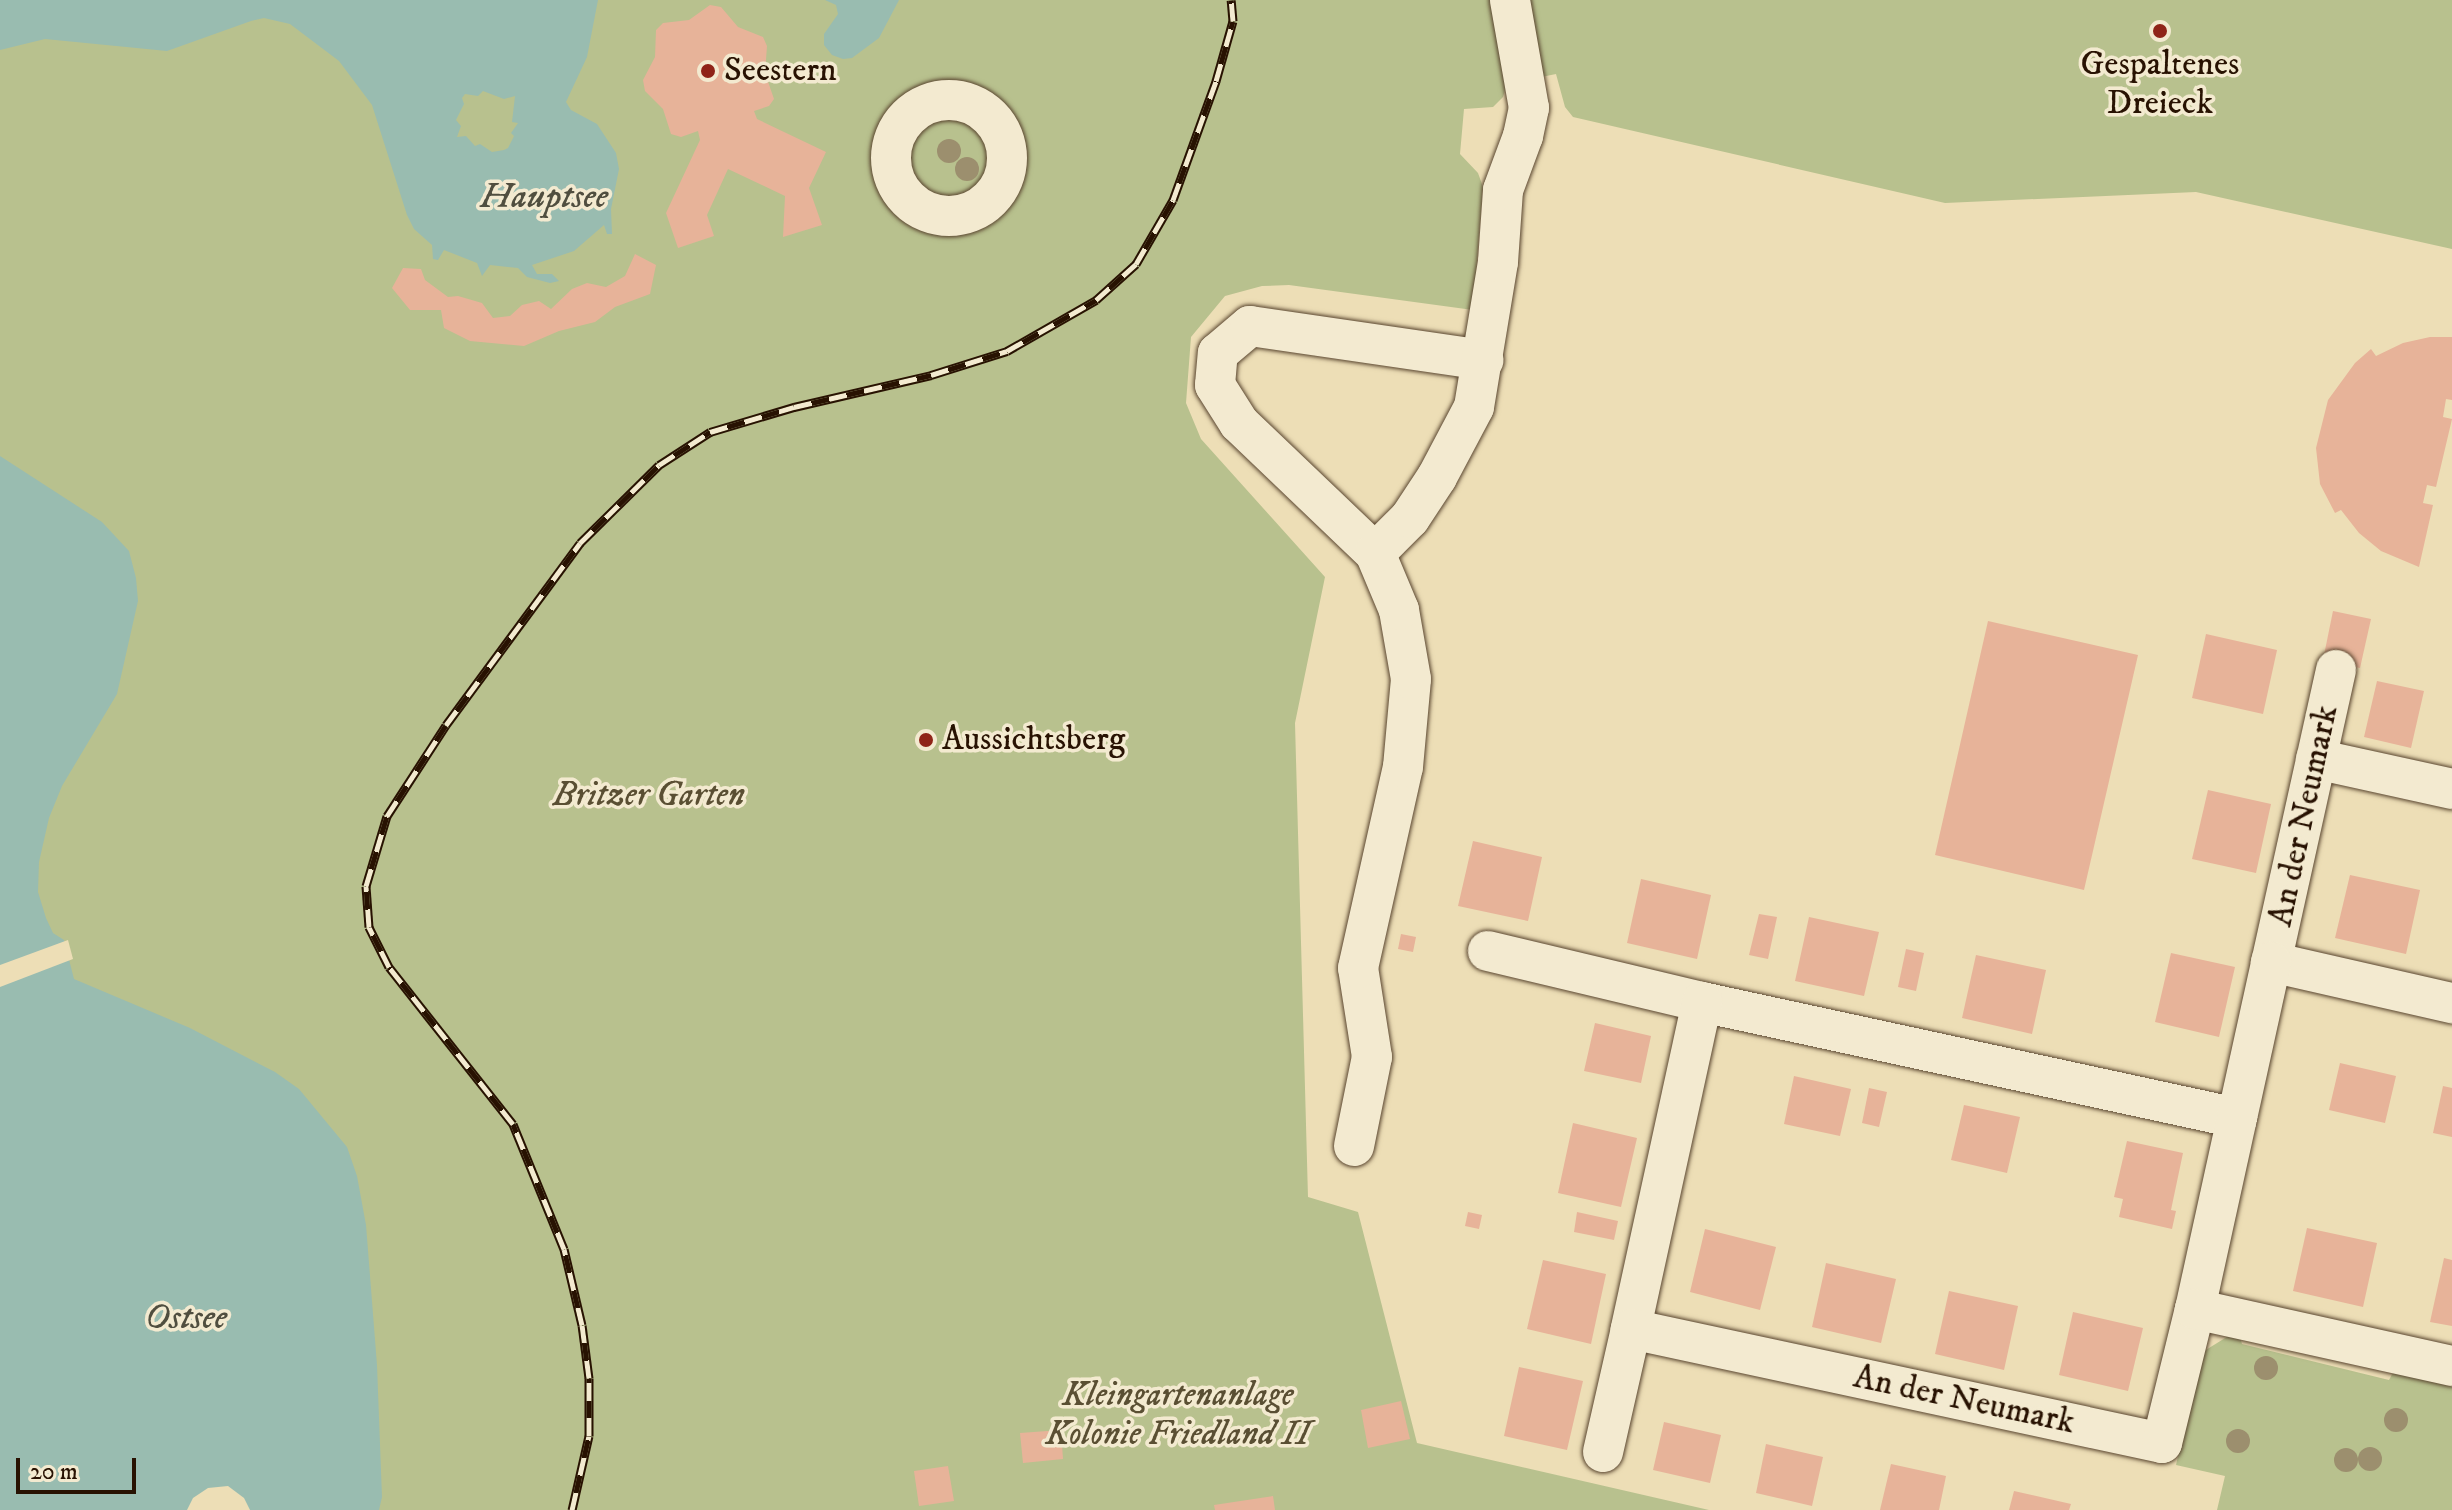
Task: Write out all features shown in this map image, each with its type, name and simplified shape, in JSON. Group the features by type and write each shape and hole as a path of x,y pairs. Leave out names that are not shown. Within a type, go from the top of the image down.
{"lane":[{"path":"1375,553 1410,518 1437,477 1474,407 1498,262 1503,190 1523,136 1529,108 1510,0"},
{"path":"1354,1146 1372,1057 1358,968 1403,767 1411,679 1399,610 1375,553 1239,423 1215,385 1218,353 1250,326 1484,360"},
{"name":"An der Neumark","path":"1631,1329 2162,1443 2195,1309 2336,670"},
{"path":"2316,759 2452,789"},
{"path":"1488,951 1702,1002 2237,1118"},
{"name":"An der Neumark","path":"2271,962 2452,1003"},
{"path":"1603,1452 1702,1002"},
{"path":"2195,1309 2452,1366"}],"green space":[{"name":"Britzer Garten","path":"0,0 2452,0 2452,249 2196,192 1945,203 1573,117 1565,107 1556,74 1507,84 1503,97 1493,107 1464,109 1460,154 1478,173 1483,187 1473,310 1289,285 1262,286 1225,296 1191,337 1186,403 1201,439 1325,577 1295,723 1308,1197 1358,1212 1417,1443 1709,1510 0,1510"},
{"path":"2238,1330 2242,1344 2389,1380 2397,1365 2452,1379 2452,1510 2217,1510 2225,1476 2176,1465 2201,1353"}],"water":[{"name":"Hauptsee","path":"0,0 598,0 587,57 566,102 571,110 597,124 616,153 619,169 611,209 612,234 607,234 604,225 574,251 532,265 537,274 552,274 559,281 550,283 527,277 518,268 490,265 482,276 477,263 444,250 438,260 433,259 432,245 414,229 407,215 372,105 339,61 290,24 264,18 167,51 45,39 0,50","holes":["483,91 504,99 515,96 512,122 518,123 511,133 514,136 508,148 492,152 480,144 475,146 466,136 457,137 461,126 456,120 465,94 478,96"]},
{"path":"825,0 899,0 879,38 852,58 843,59 832,55 824,45 824,34 838,14 836,5"},
{"name":"Ostsee","path":"0,456 102,522 129,551 136,578 138,601 117,694 62,786 49,818 39,862 38,892 46,918 53,933 64,940 74,979 190,1028 275,1072 299,1089 347,1147 357,1176 366,1225 377,1365 382,1497 379,1510 0,1510"}],"pier":[{"path":"68,940 73,959 0,987 0,965"},
{"path":"228,1486 244,1498 250,1510 187,1510 193,1498 208,1488"}],"building":[{"path":"710,5 721,7 738,27 763,37 767,46 765,73 774,99 769,106 754,111 757,119 826,152 809,188 822,225 783,237 785,196 728,169 707,215 714,236 678,248 666,213 700,140 698,131 681,137 671,134 663,109 645,91 643,80 655,57 656,30 663,23 689,20"},
{"path":"635,254 656,265 650,294 615,307 595,322 559,331 524,346 470,341 444,328 441,310 410,310 392,288 403,268 421,269 425,280 448,297 458,296 482,303 493,318 510,316 522,305 539,301 551,309 572,289 587,283 606,287 625,276"},
{"path":"2430,337 2452,337 2452,400 2446,399 2443,417 2452,419 2436,487 2427,485 2423,503 2433,505 2419,567 2381,551 2359,533 2341,510 2335,513 2320,484 2316,448 2328,400 2355,363 2371,349 2376,356 2403,343"},
{"path":"2333,611 2371,619 2360,668 2323,660"},
{"path":"1988,621 2138,655 2084,890 1935,855"},
{"path":"2206,634 2277,650 2263,714 2192,698"},
{"path":"2377,681 2424,691 2411,748 2364,737"},
{"path":"2208,790 2271,804 2256,873 2192,859"},
{"path":"1473,841 1542,857 1528,921 1458,906"},
{"path":"2350,875 2420,890 2406,954 2335,938"},
{"path":"1641,879 1711,895 1697,959 1627,943"},
{"path":"1759,914 1777,917 1768,959 1749,955"},
{"path":"1809,917 1879,932 1864,996 1795,981"},
{"path":"1401,934 1416,937 1413,952 1398,949"},
{"path":"1906,949 1924,953 1916,991 1898,987"},
{"path":"2171,953 2235,967 2219,1037 2155,1022"},
{"path":"1976,955 2046,970 2032,1034 1962,1018"},
{"path":"1595,1023 1651,1036 1641,1083 1584,1071"},
{"path":"2340,1063 2396,1076 2385,1123 2329,1110"},
{"path":"1794,1076 1851,1089 1840,1136 1784,1124"},
{"path":"2443,1086 2452,1088 2452,1137 2433,1133"},
{"path":"1869,1088 1887,1092 1879,1127 1862,1123"},
{"path":"1964,1105 2020,1117 2007,1173 1951,1160"},
{"path":"1573,1123 1637,1138 1621,1207 1558,1193"},
{"path":"2127,1141 2183,1153 2171,1210 2176,1211 2172,1229 2119,1217 2123,1199 2114,1197"},
{"path":"1468,1212 1482,1215 1479,1229 1465,1226"},
{"path":"1577,1212 1618,1221 1614,1240 1574,1232"},
{"path":"2307,1228 2377,1243 2363,1307 2293,1291"},
{"path":"1705,1229 1776,1247 1760,1310 1690,1292"},
{"path":"2444,1258 2452,1260 2452,1326 2430,1322"},
{"path":"1543,1260 1606,1274 1591,1344 1527,1329"},
{"path":"1826,1263 1896,1279 1881,1343 1812,1327"},
{"path":"1949,1291 2018,1306 2004,1370 1935,1354"},
{"path":"2073,1312 2143,1328 2128,1391 2059,1375"},
{"path":"1519,1367 1583,1381 1567,1450 1504,1436"},
{"path":"1401,1401 1410,1439 1368,1448 1361,1410"},
{"path":"1664,1422 1721,1435 1710,1483 1653,1470"},
{"path":"1061,1430 1063,1459 1023,1463 1020,1433"},
{"path":"1766,1444 1823,1457 1812,1506 1756,1493"},
{"path":"1891,1464 1946,1476 1939,1510 1880,1510"},
{"path":"948,1466 954,1501 919,1506 914,1471"},
{"path":"2014,1491 2071,1504 2069,1510 2009,1510"},
{"path":"1273,1496 1275,1510 1215,1510 1214,1505"}],"railway":[{"path":"572,1510 589,1436 589,1378 582,1325 564,1249 513,1124 389,967 369,927 366,886 387,816 446,725 580,543 659,465 710,432 794,407 931,375 1007,351 1096,300 1136,264 1173,200 1216,81 1233,21 1231,0"}],"place":[{"name":"Gespaltenes Dreieck","path":"2160,31"},
{"name":"Seestern","path":"708,71"},
{"name":"Aussichtsberg","path":"926,740"}],"park label":[{"name":"Kleingartenanlage Kolonie Friedland II","path":"1178,1414"}]}
